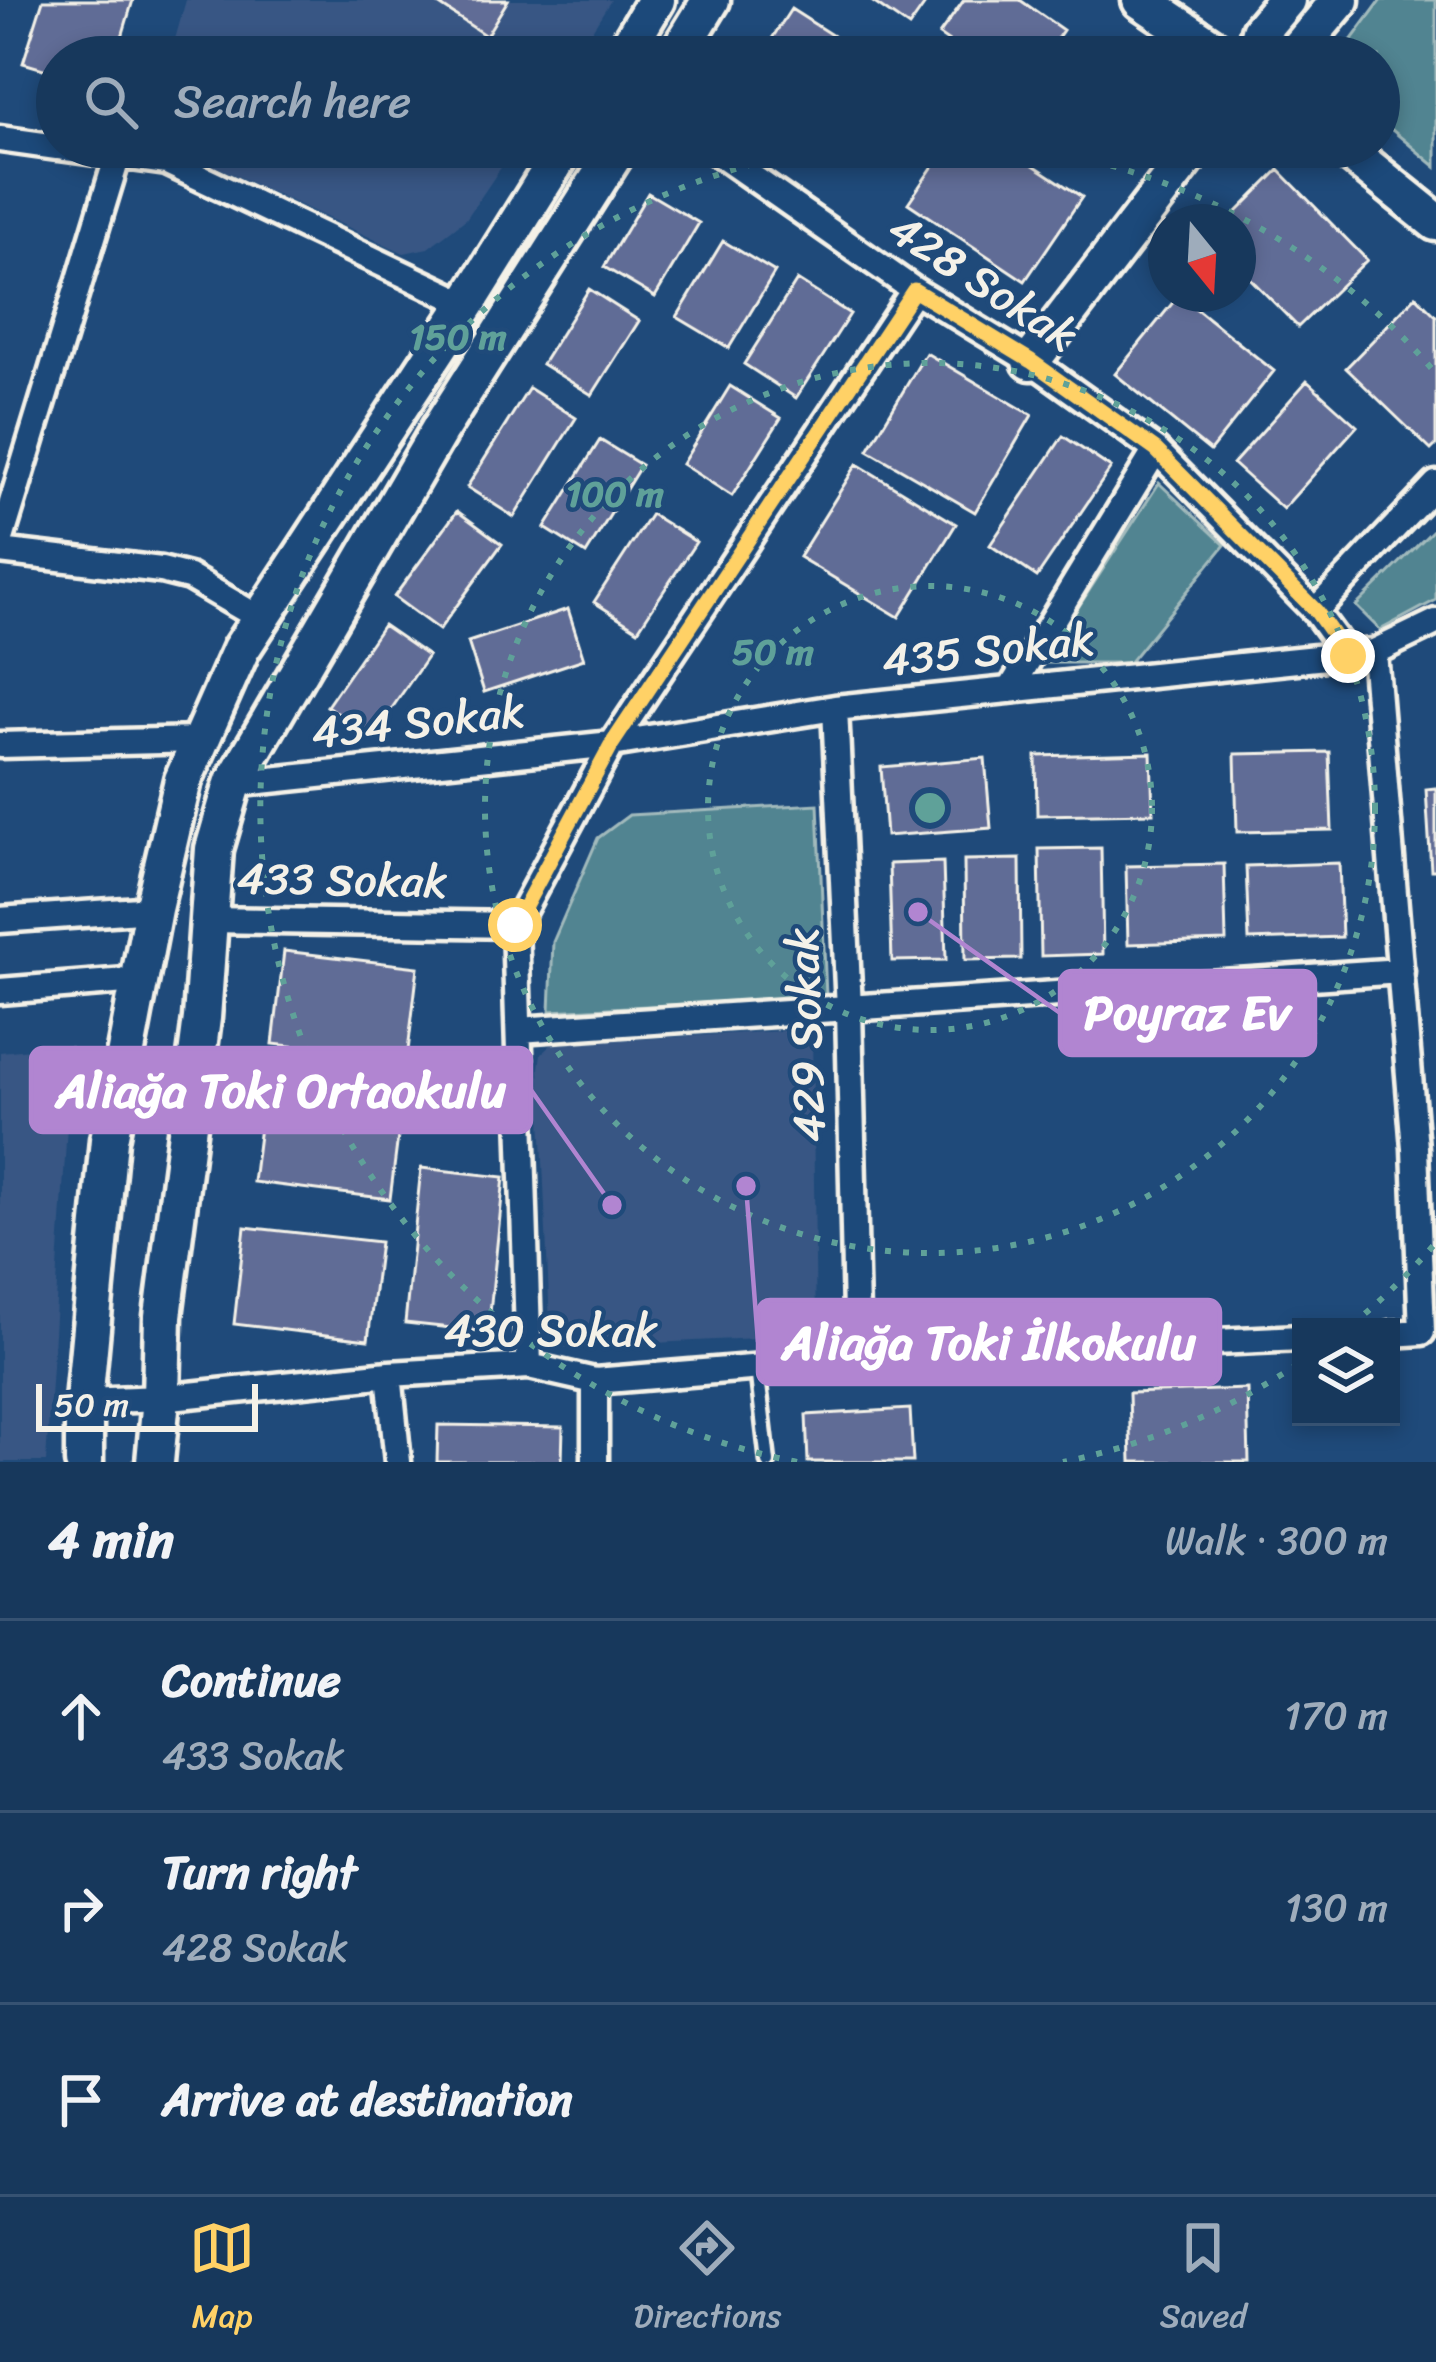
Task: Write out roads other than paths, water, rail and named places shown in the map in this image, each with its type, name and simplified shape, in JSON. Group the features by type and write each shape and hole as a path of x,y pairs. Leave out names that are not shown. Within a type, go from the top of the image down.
{"street":[{"path":"635,36 656,0"},
{"path":"689,36 711,0"},
{"path":"1142,0 1195,36"},
{"path":"1259,36 1286,0"},
{"path":"1310,36 1340,0"},
{"path":"0,139 36,144"},
{"path":"0,542 114,168"},
{"path":"180,168 466,304"},
{"path":"84,1462 84,1400 109,1140 183,780 241,649 552,168"},
{"path":"155,1462 164,1316 202,1018 214,849 233,784 440,429 607,168"},
{"name":"428 Sokak","path":"740,168 1156,450 1361,654"},
{"path":"1031,361 1179,168"},
{"path":"1369,168 1436,222"},
{"path":"529,1366 515,925 612,744 914,290"},
{"path":"1010,690 1156,450"},
{"path":"1316,611 1436,484"},
{"path":"0,551 189,577 261,619"},
{"path":"1400,1333 1423,1332 1426,1147 1361,654 1436,622"},
{"name":"435 Sokak","path":"612,744 835,708 1361,654"},
{"name":"429 Sokak","path":"835,708 849,1009 857,1359"},
{"path":"0,745 200,740"},
{"name":"434 Sokak","path":"233,784 612,744"},
{"path":"0,920 153,909"},
{"name":"433 Sokak","path":"208,920 515,925"},
{"path":"519,1030 1401,971"},
{"path":"0,991 139,980"},
{"name":"430 Sokak","path":"84,1400 161,1398 388,1374 529,1366 595,1381 857,1359 1292,1338"},
{"path":"388,1374 398,1462"},
{"path":"595,1381 595,1462"}],"lane":[{"path":"757,1367 768,1462"}],"place":[{"name":"Poyraz Ev","path":"918,912"},
{"name":"Aliağa Toki İlkokulu","path":"746,1186"},
{"name":"Aliağa Toki Ortaokulu","path":"612,1205"}]}
